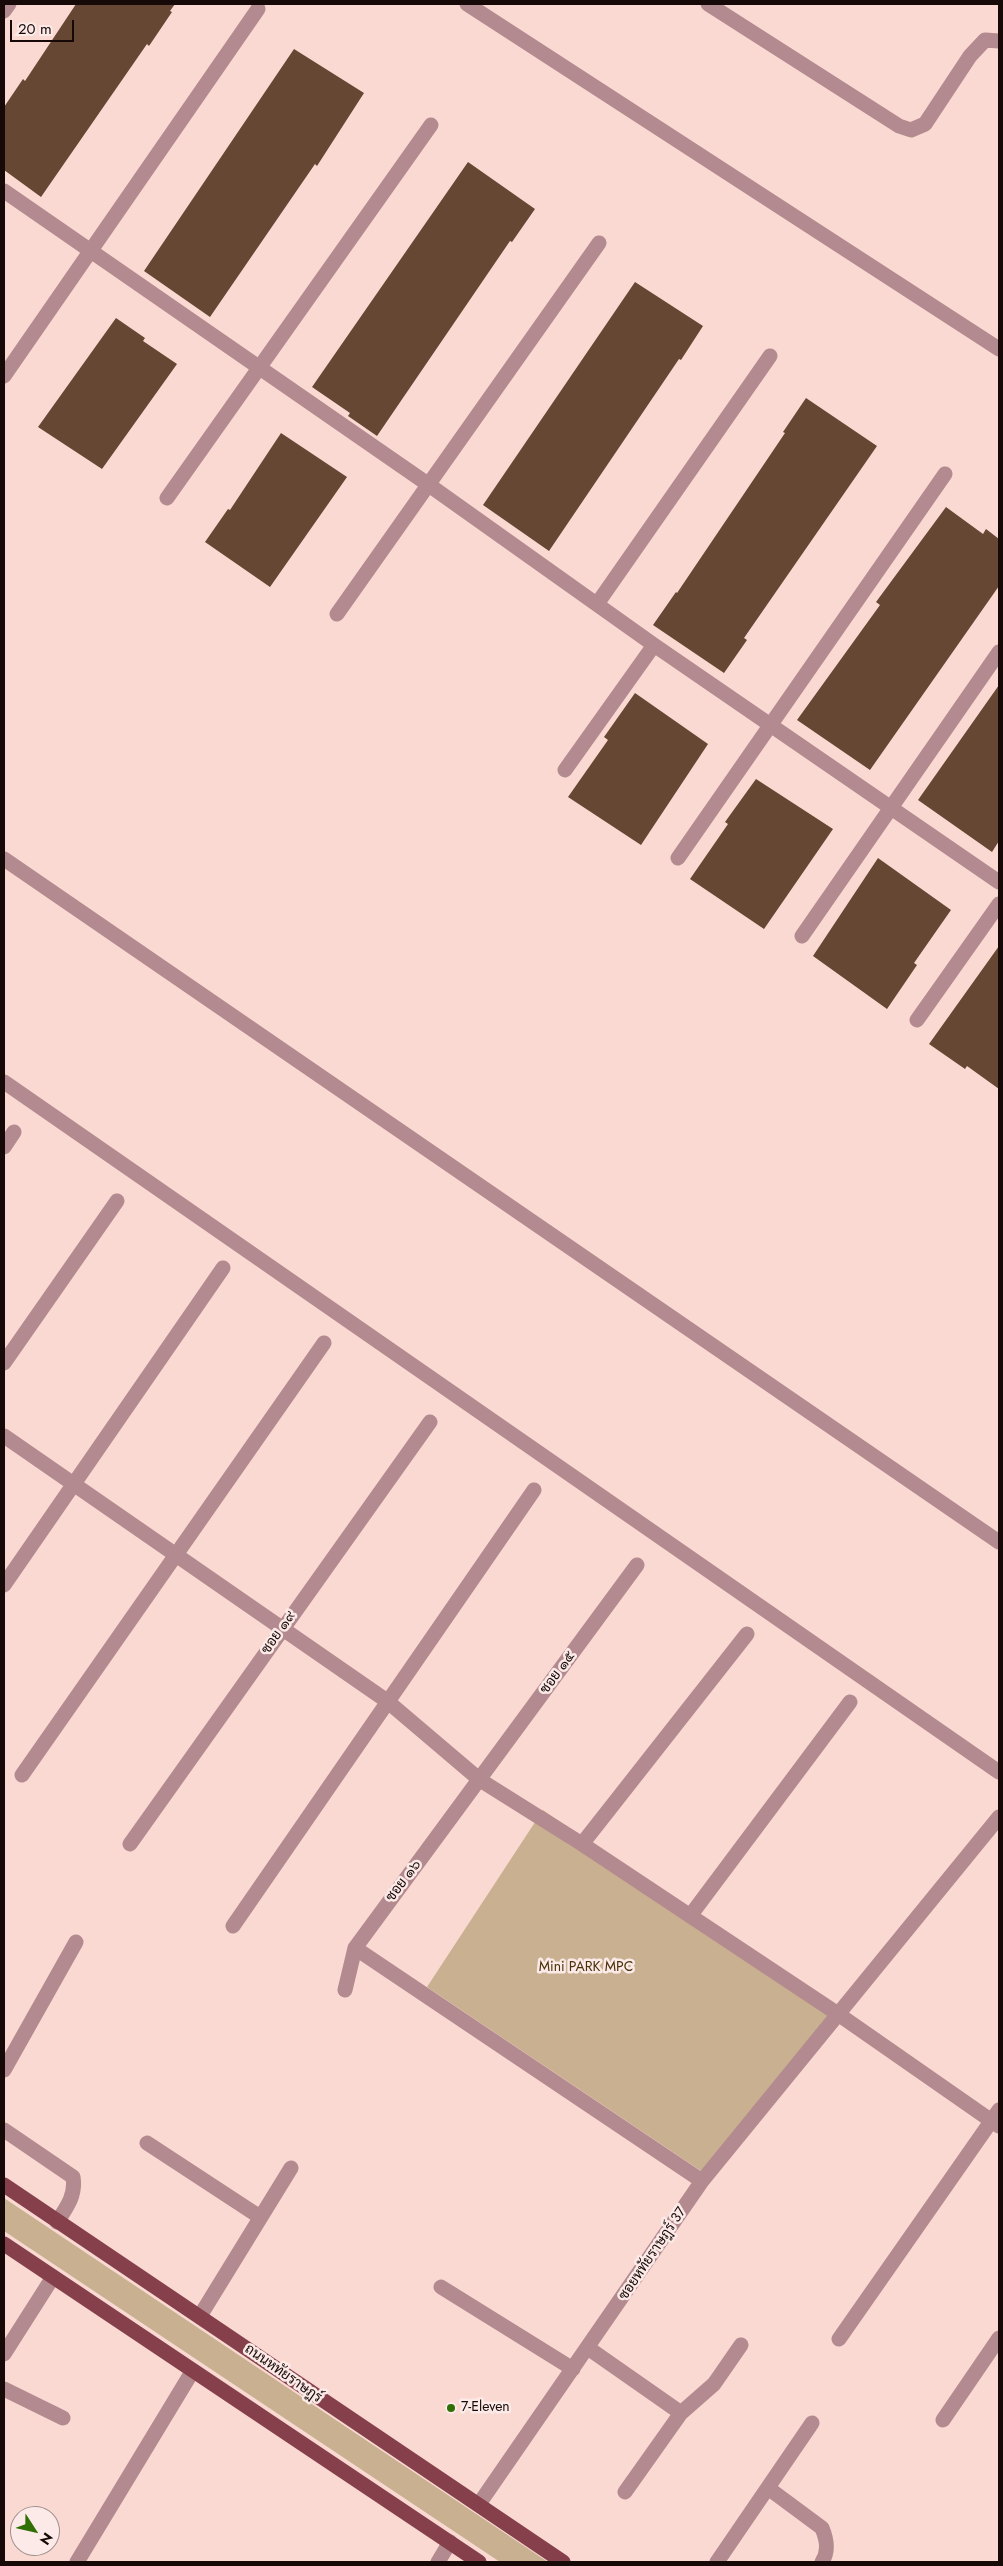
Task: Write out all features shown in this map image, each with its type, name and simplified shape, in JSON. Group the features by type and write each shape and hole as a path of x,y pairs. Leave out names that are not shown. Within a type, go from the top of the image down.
{"main road":[{"name":"ถนนหทัยราษฎร์","path":"4,2185 200,2316 337,2412 479,2504 563,2562"},
{"path":"4,2244 192,2372 479,2562"}],"street":[{"path":"4,11 9,4"},
{"path":"467,4 999,349"},
{"path":"708,4 899,126 911,130 925,124 970,56 985,40 999,41"},
{"path":"4,376 258,9"},
{"path":"167,498 431,125"},
{"path":"4,191 429,485 769,725 999,882"},
{"path":"337,614 599,243"},
{"path":"597,604 770,356"},
{"path":"678,858 945,474"},
{"path":"565,770 654,645"},
{"path":"802,936 999,652"},
{"path":"4,859 999,1542"},
{"path":"916,1020 999,904"},
{"path":"4,1082 999,1772"},
{"path":"4,1147 14,1132"},
{"path":"4,1363 117,1201"},
{"path":"4,1585 223,1268"},
{"path":"22,1775 324,1343"},
{"name":"ซอย ๑๙","path":"130,1844 430,1422"},
{"path":"4,1436 387,1701 480,1780 582,1844 997,2119 839,2339"},
{"path":"233,1926 534,1490"},
{"name":"ซอย ๑๕","path":"480,1780 637,1565"},
{"path":"582,1844 747,1634"},
{"path":"690,1916 850,1702"},
{"name":"ซอย ๑๖","path":"345,1990 355,1948 480,1780"},
{"name":"ซอยหทัยราษฎร์ 37","path":"479,2504 702,2182 999,1817"},
{"path":"4,2070 76,1942"},
{"path":"355,1948 702,2182"},
{"path":"4,2130 72,2177 74,2186 72,2200 58,2222"},
{"path":"147,2143 260,2217"},
{"path":"200,2316 291,2168"},
{"path":"4,2354 53,2277"},
{"path":"441,2287 573,2369"},
{"path":"943,2420 999,2338"},
{"path":"626,2492 681,2413 714,2384 741,2345"},
{"path":"588,2348 681,2413"},
{"path":"77,2562 192,2372"},
{"path":"4,2389 64,2418"},
{"path":"717,2562 812,2423"},
{"path":"768,2488 822,2528 826,2538 826,2555 822,2562"},
{"path":"438,2562 450,2542"}],"green space":[{"name":"Mini PARK MPC","path":"543,1810 833,2011 707,2175 427,1987"},
{"path":"4,2198 548,2562 500,2562 4,2231"}],"building":[{"path":"76,4 175,4 170,11 172,12 149,46 147,44 41,197 4,170 4,107 23,79 25,81"},
{"path":"294,49 364,93 317,166 315,164 210,317 144,271"},
{"path":"468,162 535,209 512,242 510,241 377,436 348,416 350,413 312,387"},
{"path":"635,282 703,326 549,551 483,505"},
{"path":"116,318 145,338 143,341 177,364 102,469 38,427"},
{"path":"806,398 877,446 744,638 747,640 724,673 653,625 677,593 785,433 783,432"},
{"path":"281,433 347,477 270,587 205,542 228,509 230,510"},
{"path":"946,507 983,534 986,529 999,539 999,586 870,770 797,720 880,605 876,602"},
{"path":"999,685 999,841 992,852 918,800"},
{"path":"635,693 708,744 641,845 568,797 608,740 604,737"},
{"path":"756,779 833,829 764,929 690,879 728,824 725,822"},
{"path":"878,858 951,910 914,963 917,965 887,1009 813,956"},
{"path":"999,946 999,1089 967,1066 965,1069 929,1044"}],"place":[{"name":"7-Eleven","path":"451,2408"}]}
